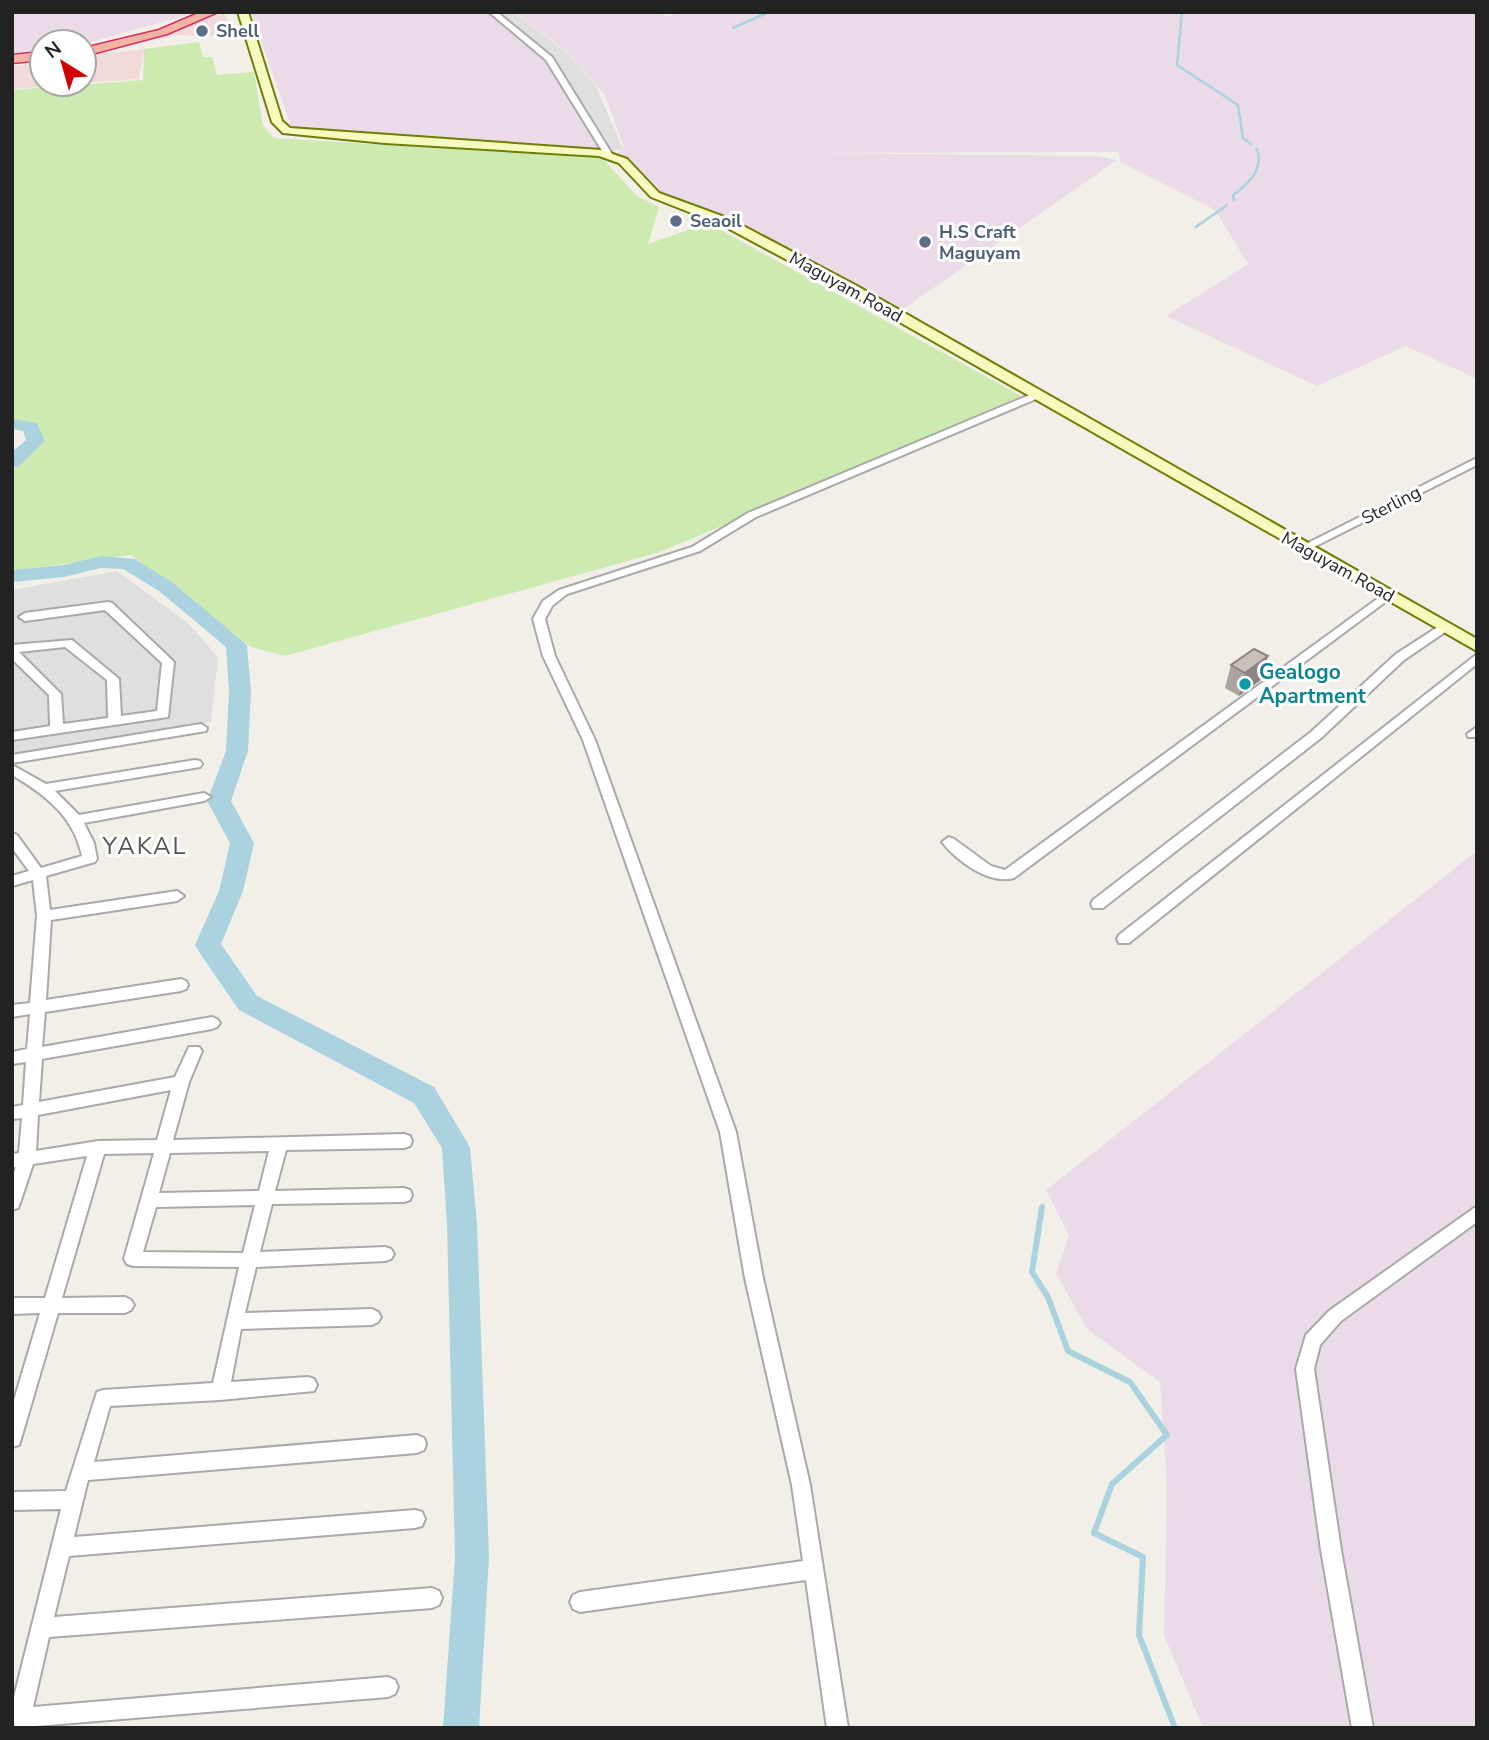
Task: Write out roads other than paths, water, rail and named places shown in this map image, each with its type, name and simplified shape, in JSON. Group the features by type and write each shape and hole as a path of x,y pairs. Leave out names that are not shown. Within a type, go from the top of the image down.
{"highway":[{"path":"98,47 144,38 212,12"}],"main road":[{"path":"243,12 277,122 287,131 608,154"},
{"name":"Maguyam Road","path":"608,154 627,163 655,195 726,222 1039,394 1477,646"}],"street":[{"path":"492,12 549,59 608,154"},
{"path":"838,1728 801,1485 754,1278 728,1132 589,740 550,656 539,619 547,604 563,593 696,549 752,515 1039,394"},
{"name":"Sterling","path":"1304,548 1477,461"},
{"path":"949,842 998,876 1009,875 1388,595"},
{"path":"12,736 163,714 168,662 108,606 25,617"},
{"path":"1098,904 1316,735 1400,657 1444,627"},
{"path":"12,651 68,643 113,679 115,721"},
{"path":"12,651 55,694 57,730"},
{"path":"1124,939 1477,658"},
{"path":"12,759 201,728"},
{"path":"47,788 195,764"},
{"path":"12,769 47,788 75,820 88,838 90,859 12,881"},
{"path":"75,820 204,797"},
{"path":"12,838 39,875 44,916 40,1007 30,1111 12,1203"},
{"path":"44,916 177,896"},
{"path":"12,1011 181,985"},
{"path":"12,1058 212,1023"},
{"path":"194,1051 181,1082 134,1259 248,1260 385,1254"},
{"path":"12,1114 181,1082"},
{"path":"20,1159 98,1148 404,1141"},
{"path":"220,1392 233,1321 279,1144"},
{"path":"12,1438 98,1148"},
{"path":"150,1200 404,1195"},
{"path":"1363,1728 1331,1550 1305,1369 1312,1341 1335,1316 1477,1213"},
{"path":"12,1306 125,1305"},
{"path":"233,1321 372,1317"},
{"path":"308,1385 103,1398 73,1500 18,1723 388,1687"},
{"path":"81,1472 417,1444"},
{"path":"12,1501 73,1500"},
{"path":"61,1548 415,1519"},
{"path":"580,1602 814,1569"},
{"path":"41,1628 432,1598"}],"waterway":[{"path":"733,28 769,12"},
{"path":"1182,12 1177,65 1238,105 1243,138 1251,144"},
{"path":"1234,200 1233,195 1249,181 1257,169 1257,149"},
{"path":"1196,227 1227,205"},
{"path":"12,424 31,427 36,441 12,462"},
{"path":"12,576 64,571 101,562 128,563 166,587 236,645 240,691 237,751 219,801 242,843 231,891 208,945 248,1003 424,1095 456,1147 462,1224 472,1557 461,1728"},
{"path":"1042,1207 1032,1272 1048,1297 1068,1351 1130,1382 1167,1435 1112,1484 1094,1533 1143,1557 1139,1635 1175,1728"}],"place":[{"name":"Shell","path":"202,31"},
{"name":"Seaoil","path":"676,221"},
{"name":"H.S Craft Maguyam","path":"925,242"},
{"name":"Gealogo Apartment","path":"1245,684"}],"district":[{"name":"YAKAL","path":"145,846"}]}
